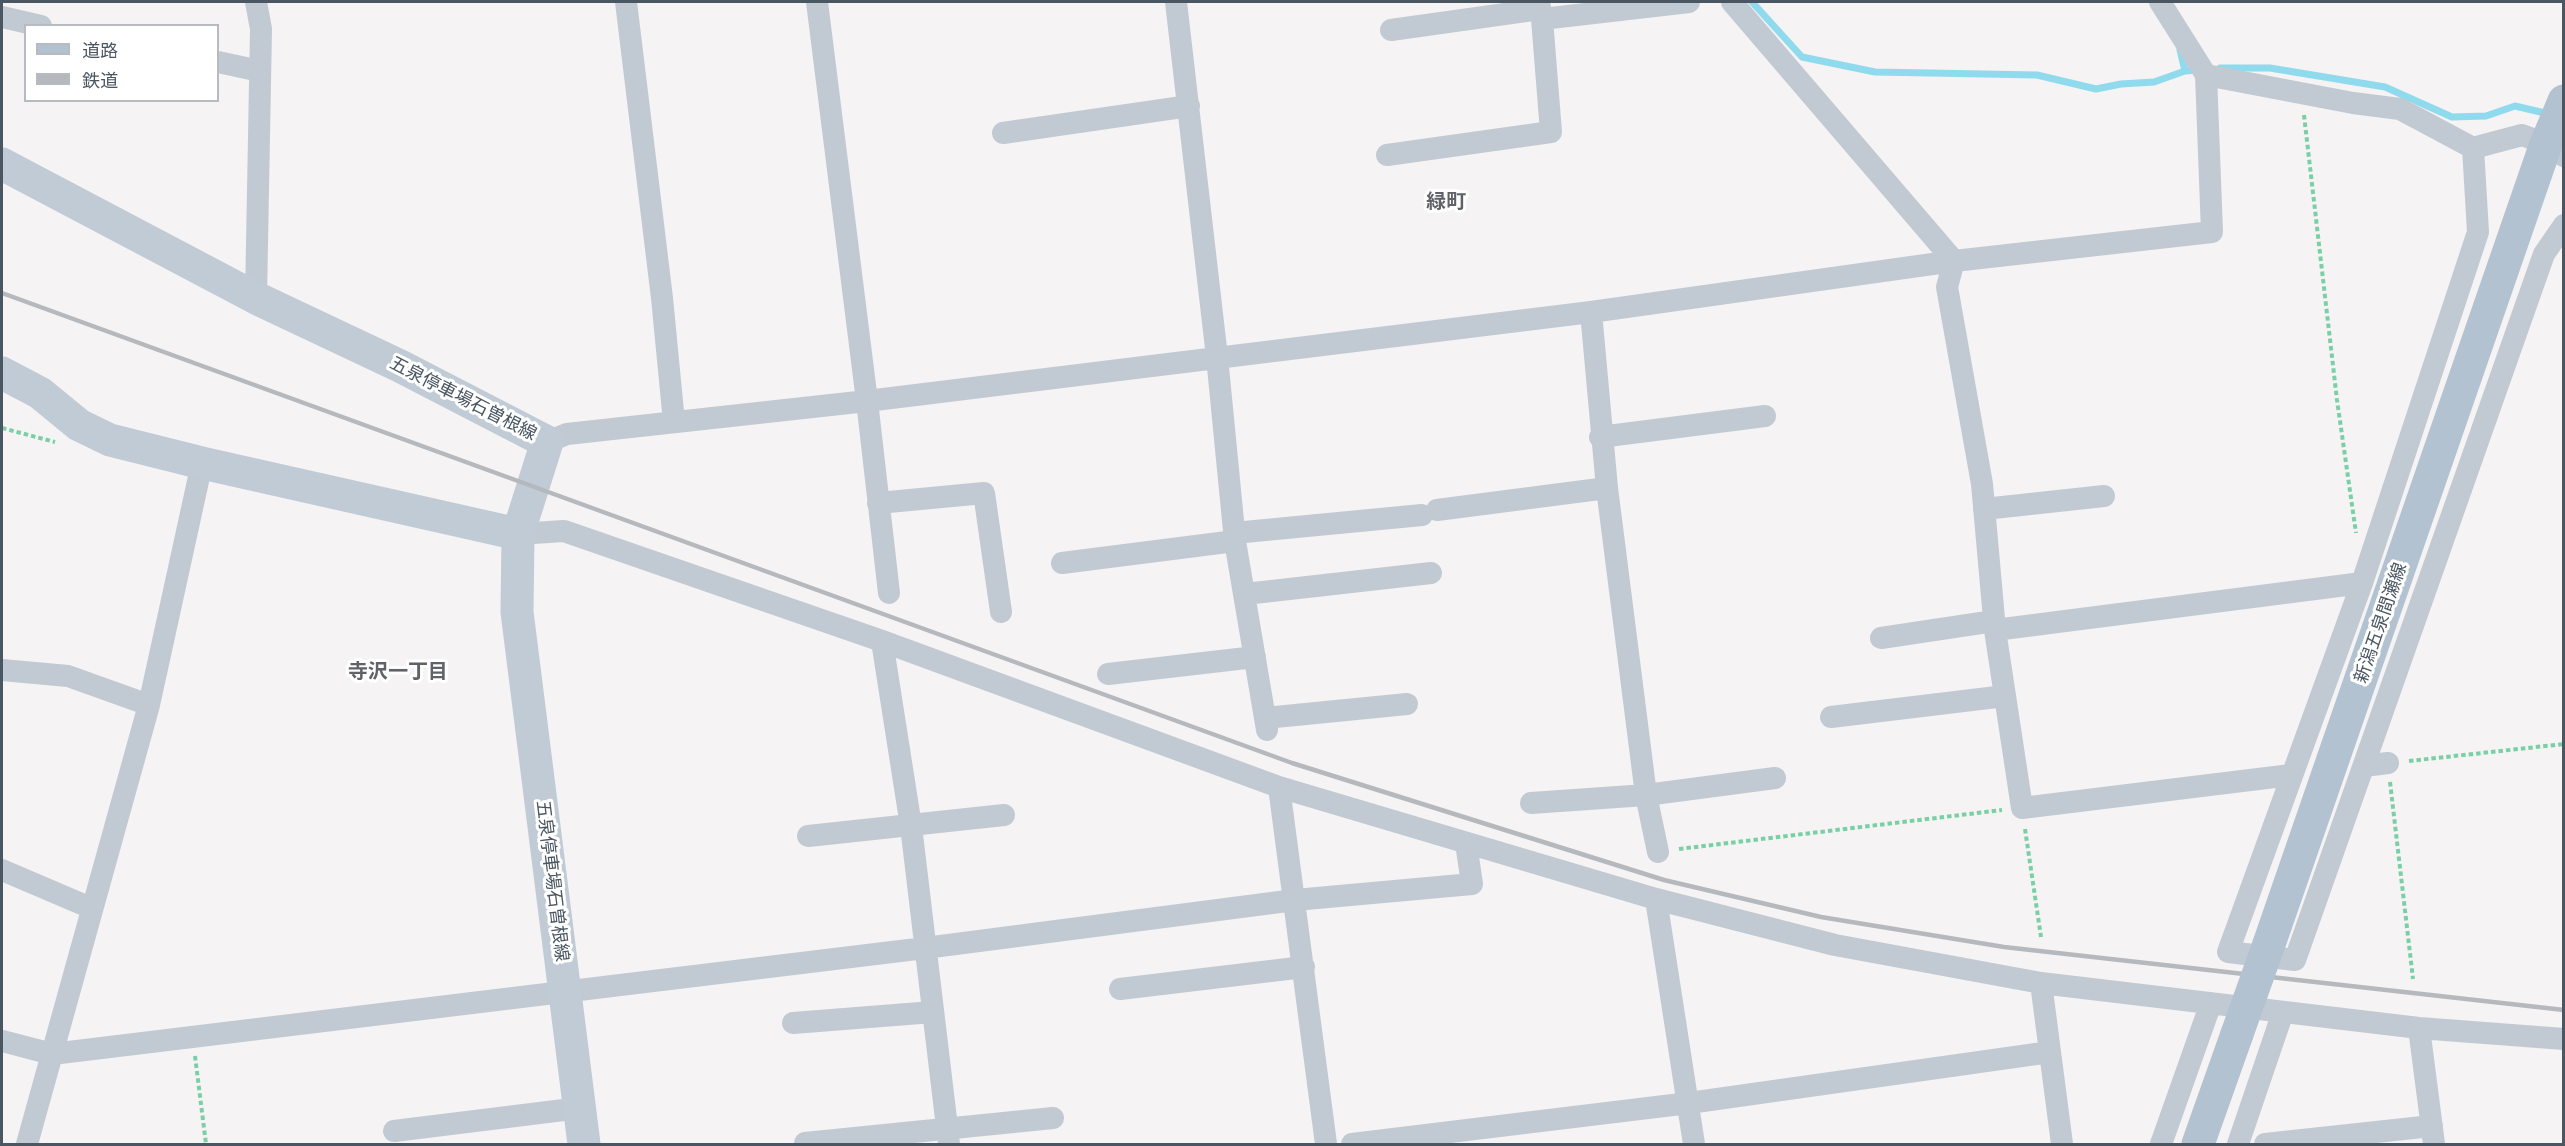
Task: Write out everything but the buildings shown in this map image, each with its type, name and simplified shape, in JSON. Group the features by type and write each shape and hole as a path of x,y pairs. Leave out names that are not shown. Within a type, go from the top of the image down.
{"main road":[{"name":"新潟五泉間瀬線","path":"2198,1144 2555,150 2564,101"},
{"name":"五泉停車場石曽根線","path":"2,164 256,298 400,366 547,442 518,534 517,612 584,1144"},
{"path":"2,373 40,393 67,416 95,434 110,440 518,534"}],"street":[{"path":"256,2 261,29 256,298"},
{"path":"626,2 662,298 674,422"},
{"path":"817,2 889,593"},
{"path":"1176,2 1217,357 1235,537 1266,724 1407,704"},
{"path":"1391,30 1540,10 1689,2"},
{"path":"1732,2 1954,261"},
{"path":"547,442 567,434 867,401 1591,312 1954,261 2212,232 2206,75 2160,2"},
{"path":"1387,154 1551,132 1540,10"},
{"path":"2,17 32,24"},
{"path":"219,62 260,71"},
{"path":"2206,75 2400,109 2473,148 2522,135 2555,150"},
{"path":"1003,133 1189,106"},
{"path":"2473,148 2478,232 2362,583 2228,952 2295,960 2544,254 2564,225"},
{"path":"1954,261 1947,287 1982,484 1994,625 2022,808 2291,775"},
{"path":"1591,312 1600,437 1646,795 1658,852"},
{"path":"1600,437 1765,416"},
{"path":"27,1144 149,705 202,463"},
{"path":"1062,563 1235,537 1607,488"},
{"path":"879,503 984,493 1001,612"},
{"path":"1984,509 2104,496"},
{"path":"518,534 564,531 882,642 1279,787 1656,899 1835,945 2041,983 2419,1028 2564,1039"},
{"path":"1245,594 1431,573"},
{"path":"1881,638 2362,583"},
{"path":"882,642 911,826 948,1137"},
{"path":"1108,674 1255,657"},
{"path":"2,670 68,676 149,705"},
{"path":"1831,717 2005,696"},
{"path":"2364,766 2388,763"},
{"path":"1530,803 1646,795 1775,778"},
{"path":"1279,787 1326,1144"},
{"path":"808,836 1004,815"},
{"path":"2,1041 52,1054 925,948 1295,900 1472,884 1466,843"},
{"path":"2,870 91,908"},
{"path":"1656,899 1695,1144"},
{"path":"1120,989 1304,967"},
{"path":"2041,983 2062,1144"},
{"path":"2161,1144 2211,1003"},
{"path":"793,1023 933,1012"},
{"path":"2238,1144 2283,1012"},
{"path":"2265,1144 2433,1135 2419,1028"},
{"path":"1352,1144 1689,1103 2050,1052"},
{"path":"394,1131 580,1108"},
{"path":"805,1143 948,1137 1053,1118"}],"path":[{"path":"2301,93 2337,400 2356,537"},
{"path":"2413,979 2388,763 2564,744"},
{"path":"1658,852 2022,808 2041,937"},
{"path":"192,1038 206,1144"}],"waterway":[{"path":"1752,2 1802,57 1875,72 2037,75 2096,89 2121,84 2154,82 2185,71 2197,70"},
{"path":"2180,50 2185,71"},
{"path":"2220,68 2270,68 2385,87 2452,117 2486,116 2515,106 2549,114"}],"railway":[{"path":"2,293 1292,763 1664,880 1821,917 2004,947 2564,1010"}],"district":[{"name":"緑町","path":"1446,202"},
{"name":"寺沢一丁目","path":"398,672"}]}
